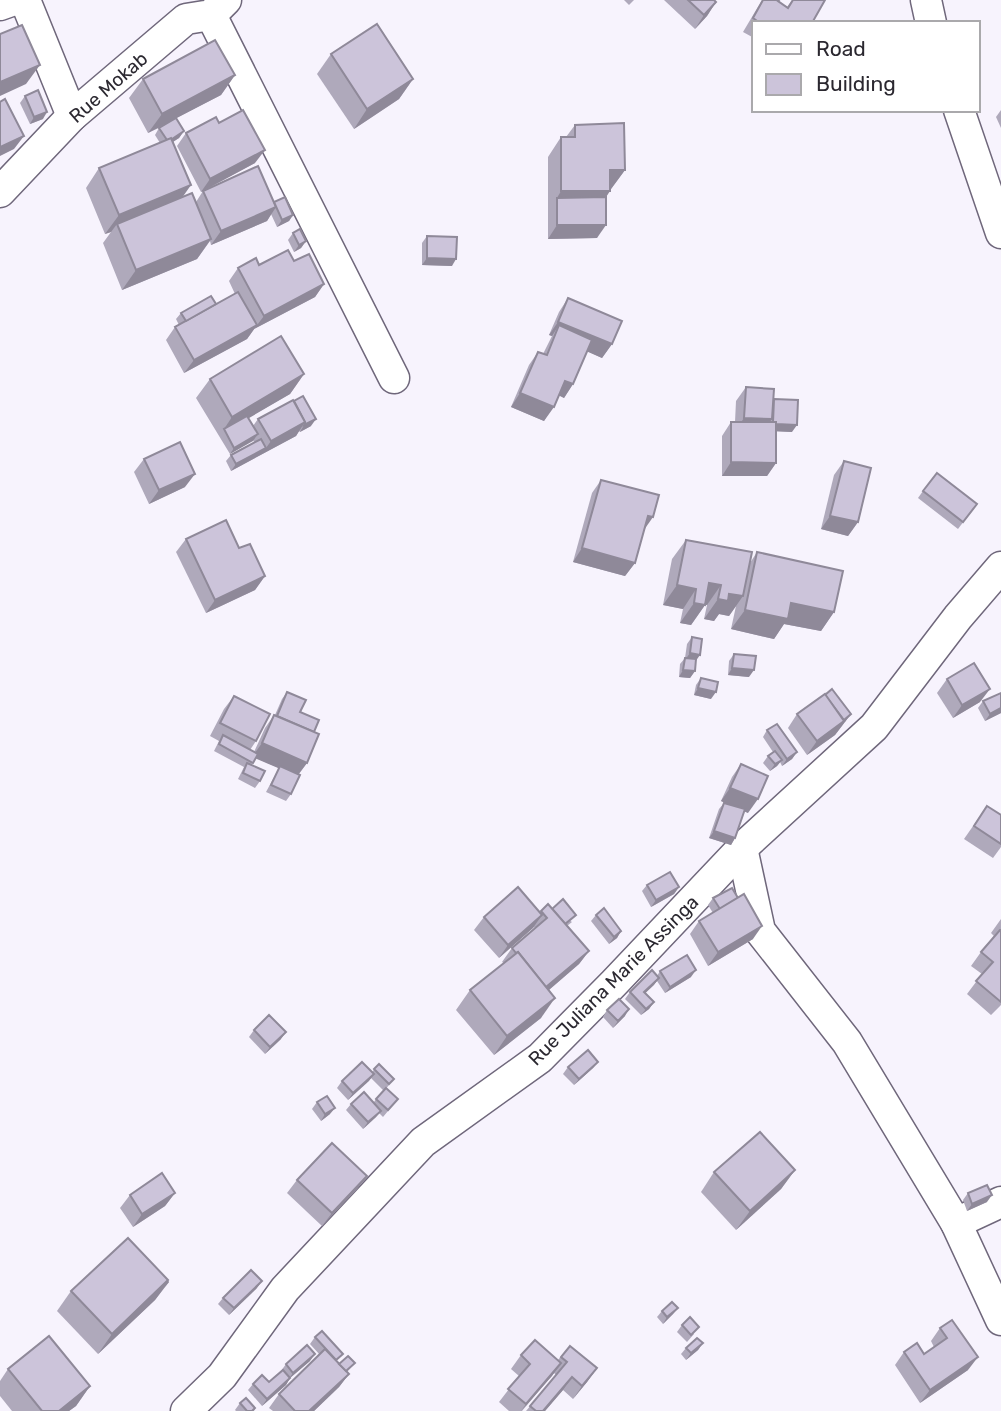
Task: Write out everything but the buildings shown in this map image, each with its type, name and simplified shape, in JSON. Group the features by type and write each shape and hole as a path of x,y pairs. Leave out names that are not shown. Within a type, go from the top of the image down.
{"street":[{"path":"0,5 13,0"},
{"path":"25,0 72,116"},
{"path":"926,0 931,21"},
{"path":"219,7 394,379"},
{"name":"Rue Mokab","path":"0,192 72,116 186,19 219,7"},
{"path":"960,112 1001,233"},
{"name":"Rue Juliana Marie Assinga","path":"186,1411 222,1377 285,1289 423,1142 540,1058 742,848 874,727 958,617 1001,567"},
{"path":"742,848 760,931 847,1041 956,1223 1001,1320"},
{"path":"956,1223 1001,1202"}]}
